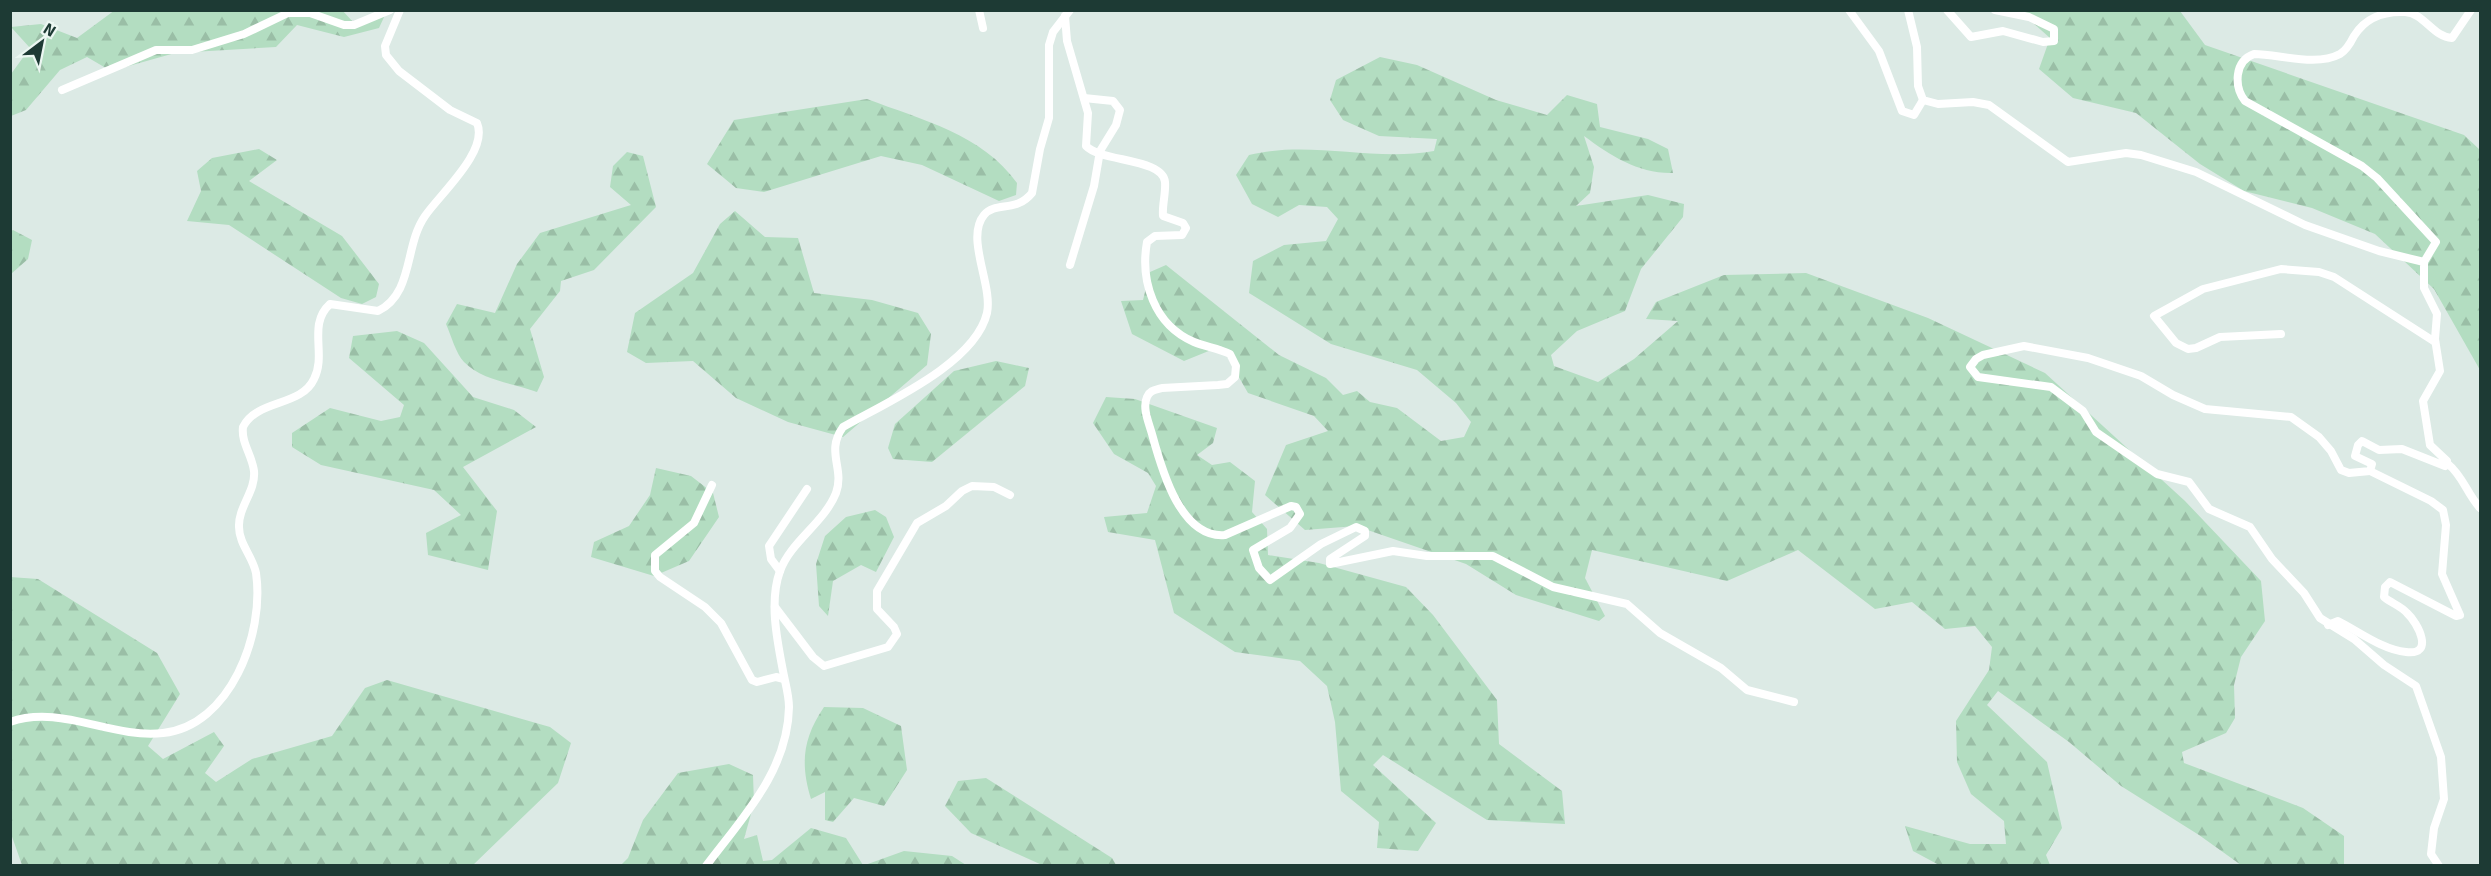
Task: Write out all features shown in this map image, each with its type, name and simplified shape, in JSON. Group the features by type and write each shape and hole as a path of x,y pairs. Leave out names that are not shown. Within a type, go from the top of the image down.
{"street":[{"path":"62,90 156,50 192,50 244,34 288,13 310,13 344,26 354,26 390,10"},
{"path":"10,722 46,716 140,732 160,734 178,731 194,724 218,705 243,663 253,634 257,593 252,561 238,529 239,518 252,487 254,472 244,441 243,428 254,413 297,394 314,380 318,367 320,315 330,304 378,311 396,298 402,288 416,230 468,160 480,135 477,123 440,102 399,70 386,55 385,46 400,10"},
{"path":"979,10 983,28"},
{"path":"1849,10 1881,55 1902,111 1914,115 1923,99 1917,80 1917,46 1908,10"},
{"path":"1947,10 1971,37 2003,31 2043,42 2054,41 2054,29 2041,22 2020,14 1995,10"},
{"path":"2471,10 2452,38 2441,34 2411,13 2396,12 2371,17 2341,54 2322,58 2254,54 2246,58 2237,75 2237,89 2245,101 2345,155 2378,178 2436,242 2424,262 2424,288 2437,314 2435,342 2440,373 2423,398 2426,433 2430,445 2461,475 2474,501 2481,508"},
{"path":"1067,13 1067,41 1088,113 1086,146 1099,155 1142,164 1161,174 1165,182 1163,216 1183,223 1186,228 1182,235 1155,236 1148,242 1145,280 1151,298 1174,328 1193,342 1230,354 1236,366 1235,377 1227,384 1162,388 1152,390 1147,396 1147,413 1160,463 1175,500 1195,525 1216,536 1225,535 1292,506 1296,507 1300,514 1290,528 1253,550 1259,568 1270,580 1321,544 1356,527 1365,531 1365,536 1330,560 1330,564 1393,551 1427,556 1489,555 1553,587 1627,604 1660,633 1721,668 1747,690 1794,702"},
{"path":"706,866 758,800 773,771 788,724 789,705 778,645 775,607 780,571 836,493 839,477 834,447 836,437 843,428 946,366 968,347 983,325 988,298 978,232 985,213 995,208 1016,206 1032,193 1040,149 1049,118 1049,45 1053,32 1067,13"},
{"path":"1070,265 1094,186 1099,155 1116,125 1120,110 1113,101 1084,98"},
{"path":"1923,99 1938,104 1973,102 1989,105 2068,162 2126,153 2185,168 2293,220 2379,251 2424,262"},
{"path":"2281,334 2220,337 2196,348 2188,349 2176,343 2154,316 2202,289 2281,269 2295,269 2334,277 2435,342"},
{"path":"2328,625 2338,621 2399,651 2418,651 2422,647 2423,639 2415,623 2407,612 2384,597 2385,587 2390,582 2456,616 2460,615 2442,574 2446,525 2443,510 2431,501 2370,471 2349,473 2341,470 2331,451 2319,437 2291,417 2205,409 2173,395 2141,376 2088,358 2024,346 1983,355 1976,359 1970,367 1978,377 2051,387 2083,411 2096,432 2157,474 2189,482 2209,508 2250,527 2273,560 2289,575 2320,618 2328,625 2358,642 2380,662 2419,690 2422,709 2441,757 2444,799 2434,828 2431,854 2439,866"},
{"path":"2370,471 2372,464 2355,456 2361,442 2379,450 2402,449 2444,466 2448,464"},
{"path":"712,485 694,523 655,555 654,571 660,578 705,608 722,623 752,680 757,682 776,677 784,679"},
{"path":"775,607 818,664 824,666 888,647 897,634 894,627 877,609 877,591 917,523 936,513 962,491 972,486 994,487 1010,495"},
{"path":"780,571 771,559 769,546 807,489"}],"green space":[{"path":"115,10 342,10 353,22 385,15 379,28 344,37 297,25 276,47 175,53 111,71 87,57 60,70 26,110 11,116 11,74 30,48 11,27 41,24 77,38"},
{"path":"2024,10 2180,11 2205,45 2464,135 2480,150 2480,370 2434,289 2375,234 2312,208 2244,191 2200,164 2136,113 2073,98 2039,69 2050,38 2023,14"},
{"path":"1380,57 1417,65 1496,100 1547,115 1567,95 1597,104 1600,127 1648,139 1668,149 1673,173 1661,173 1626,162 1584,136 1594,167 1590,193 1576,206 1648,195 1684,204 1683,217 1641,269 1625,311 1577,331 1551,355 1554,366 1598,382 1634,359 1678,321 1646,319 1656,302 1724,275 1806,273 1928,318 2045,373 2185,501 2261,581 2265,621 2241,657 2234,685 2235,718 2226,733 2182,752 2184,763 2303,808 2344,836 2344,865 2241,865 2199,835 2121,786 2069,742 1998,691 1987,705 2047,762 2062,828 2046,855 2050,865 1939,865 1913,851 1905,826 1970,844 2006,844 2004,821 1971,794 1957,762 1956,721 1989,670 1992,647 1975,626 1945,629 1912,602 1875,609 1798,550 1727,581 1592,550 1585,578 1605,616 1599,621 1516,595 1466,564 1356,526 1305,530 1265,495 1286,445 1328,431 1314,416 1248,393 1221,346 1184,361 1132,334 1121,301 1143,300 1150,272 1166,265 1279,355 1326,378 1343,395 1357,391 1370,402 1397,408 1441,441 1464,437 1471,422 1456,403 1417,370 1331,344 1249,293 1253,261 1284,245 1326,241 1338,219 1327,207 1299,205 1278,217 1252,204 1236,175 1249,155 1295,150 1388,154 1434,151 1437,139 1379,136 1343,120 1330,100 1336,80"},
{"path":"867,99 950,130 969,140 1003,166 1017,183 1016,195 999,201 922,165 881,156 764,192 736,188 707,164 734,120"},
{"path":"259,149 277,160 249,181 342,236 379,284 376,297 362,304 341,298 229,225 187,221 201,191 197,171 212,158"},
{"path":"627,152 643,156 656,207 594,270 561,281 560,291 530,329 544,377 537,392 489,377 472,368 459,354 446,324 457,304 495,313 517,264 540,233 631,205 610,187 613,166"},
{"path":"735,211 765,237 798,238 814,293 872,300 918,313 931,334 927,365 843,437 788,422 736,398 693,361 646,363 627,352 635,313 693,273 720,224"},
{"path":"11,231 32,240 28,259 11,274"},
{"path":"397,331 424,343 473,397 514,410 536,427 463,467 497,511 488,570 428,555 426,533 461,515 434,490 321,465 292,447 292,433 330,408 381,421 400,417 404,405 349,358 353,336"},
{"path":"996,361 1029,368 1025,386 932,462 893,459 888,448 895,424 954,371"},
{"path":"1106,397 1135,399 1217,428 1213,443 1197,455 1212,465 1230,462 1255,481 1252,512 1267,529 1268,555 1319,563 1406,587 1433,615 1497,700 1499,744 1562,791 1565,824 1487,820 1383,755 1373,765 1436,823 1418,851 1377,848 1379,822 1341,791 1335,722 1327,686 1300,661 1235,652 1174,613 1155,540 1108,532 1104,517 1147,513 1156,486 1148,473 1114,454 1093,423"},
{"path":"656,468 691,476 713,493 719,517 689,561 654,576 591,557 594,542 629,526 650,495"},
{"path":"875,510 886,517 894,537 876,572 861,565 833,581 828,616 819,606 816,564 825,536 846,517"},
{"path":"10,577 38,579 157,653 180,694 148,746 163,759 214,732 224,746 205,773 216,782 252,759 332,736 365,688 387,680 550,727 571,743 558,783 473,865 22,865 10,831"},
{"path":"824,707 863,708 901,726 907,770 884,806 854,798 833,822 825,820 825,792 811,799 805,774 806,751 812,729"},
{"path":"729,764 753,775 754,803 744,839 757,835 763,861 772,860 811,828 846,838 863,865 620,866 628,858 643,820 678,773"},
{"path":"986,778 1112,858 1116,865 1042,865 971,833 945,806 958,781"},
{"path":"904,851 952,856 966,865 865,865"}]}
